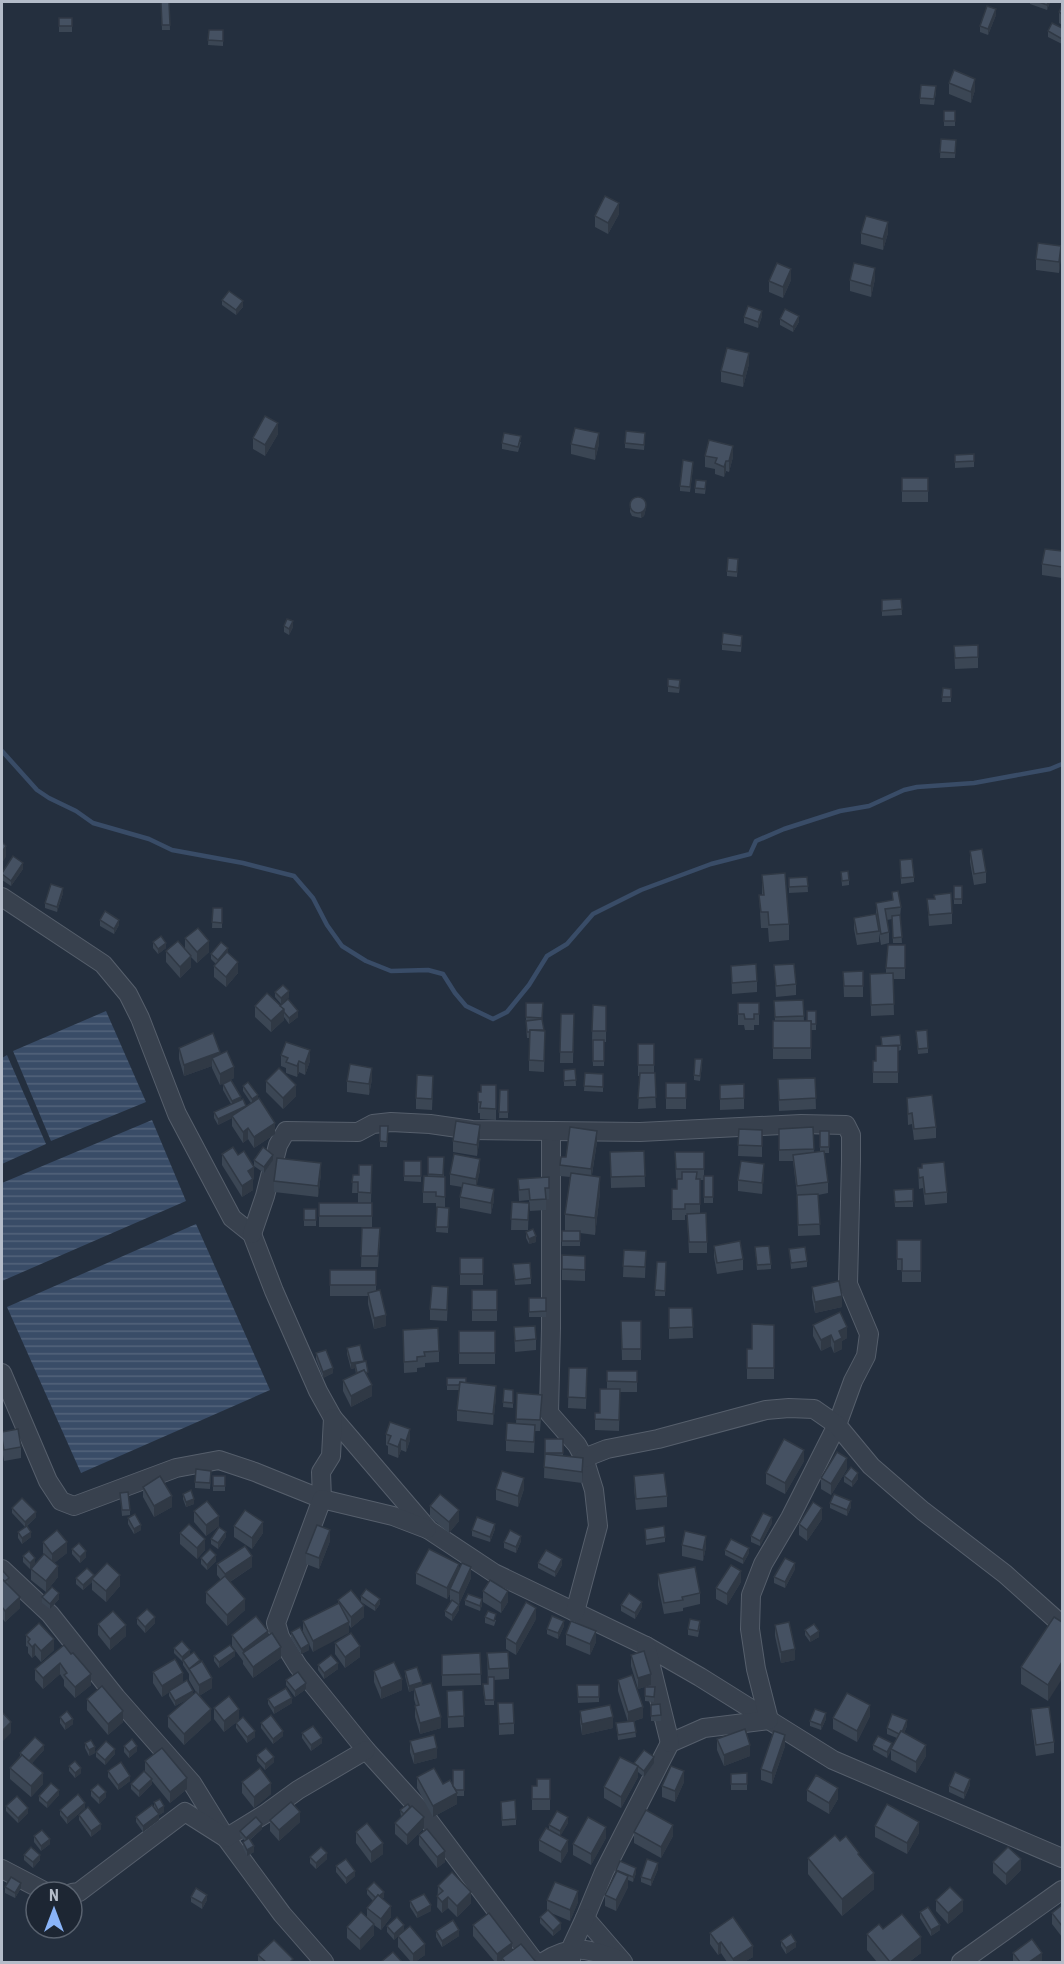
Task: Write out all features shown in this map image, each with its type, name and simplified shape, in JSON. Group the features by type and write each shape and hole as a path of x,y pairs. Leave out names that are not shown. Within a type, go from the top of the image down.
{"street":[{"path":"2,897 103,964 128,994 140,1018 177,1114 232,1218 252,1234 274,1291 318,1391 333,1418 429,1530"},
{"path":"252,1234 265,1196 278,1145 286,1131 358,1132 373,1124 391,1122 430,1124 472,1130 640,1132 780,1125 846,1125 851,1135 848,1284 869,1334 866,1356 853,1381 837,1425 790,1518 763,1564 752,1595 750,1629 756,1669 769,1720"},
{"path":"551,1131 549,1413 577,1446 584,1458 594,1490 598,1526 574,1612"},
{"path":"2,1373 48,1480 61,1501 74,1506 83,1504 176,1468 219,1460 322,1499 393,1516 429,1530 494,1573 646,1646 832,1760 1062,1858"},
{"path":"584,1458 607,1449 658,1439 765,1410 814,1409 837,1425 872,1466 923,1511 1005,1574 1062,1625"},
{"path":"333,1418 331,1456 321,1472 322,1499 276,1623 280,1637 298,1666 366,1750 423,1813 535,1962"},
{"path":"2,1569 50,1614 116,1696 192,1783 226,1838 282,1914 324,1962"},
{"path":"646,1646 670,1743"},
{"path":"572,1955 604,1872 670,1743 704,1728 769,1720"},
{"path":"226,1838 298,1790 366,1750"},
{"path":"84,1888 185,1812 226,1838"},
{"path":"2,1869 24,1880"},
{"path":"961,1962 1062,1890"},
{"path":"585,1918 621,1961"},
{"path":"543,1962 554,1956 602,1954 621,1961"}],"water":[{"path":"106,1011 146,1102 51,1141 13,1051"},
{"path":"7,1055 46,1144 2,1164 2,1058"},
{"path":"152,1120 186,1201 2,1281 2,1183"},
{"path":"196,1224 270,1390 81,1473 7,1307"}],"building":[{"path":"161,2 169,2 170,25 162,25"},
{"path":"987,6 996,9 988,29 980,26"},
{"path":"59,18 72,18 72,26 59,26"},
{"path":"1052,23 1062,28 1062,39 1048,31"},
{"path":"209,30 223,30 223,41 208,40"},
{"path":"954,70 975,79 971,92 949,83"},
{"path":"921,85 936,86 934,99 920,98"},
{"path":"944,111 955,111 955,121 944,121"},
{"path":"941,139 956,140 955,153 940,152"},
{"path":"605,196 619,203 608,223 595,216"},
{"path":"866,216 888,222 883,239 861,233"},
{"path":"1038,243 1061,246 1059,262 1036,259"},
{"path":"777,263 791,269 783,287 769,281"},
{"path":"854,263 875,268 871,286 850,280"},
{"path":"229,291 243,301 236,310 222,300"},
{"path":"748,306 762,311 758,322 744,317"},
{"path":"785,309 799,316 793,327 780,319"},
{"path":"727,348 749,353 743,376 721,371"},
{"path":"265,416 278,423 265,445 253,438"},
{"path":"575,428 599,433 595,449 571,444"},
{"path":"626,431 645,433 644,445 625,443"},
{"path":"504,433 521,436 518,447 502,443"},
{"path":"709,440 733,446 729,461 726,461 724,467 715,463 717,458 705,456"},
{"path":"974,454 974,461 955,462 955,455"},
{"path":"683,460 693,462 690,487 680,486"},
{"path":"902,478 928,478 928,491 902,491"},
{"path":"696,480 706,481 705,489 695,488"},
{"path":"638,497 644,499 646,505 644,511 638,513 632,511 630,505 632,499"},
{"path":"1045,549 1062,551 1062,567 1042,564"},
{"path":"728,558 738,559 737,572 727,571"},
{"path":"901,599 902,609 882,611 882,600"},
{"path":"287,619 293,621 289,629 284,626"},
{"path":"723,633 742,636 741,646 722,644"},
{"path":"978,645 978,657 955,658 954,646"},
{"path":"668,679 680,680 679,688 668,686"},
{"path":"943,688 951,689 951,697 942,697"},
{"path":"982,849 986,872 974,874 970,851"},
{"path":"13,856 23,863 11,881 2,873"},
{"path":"912,859 914,877 901,878 900,860"},
{"path":"848,871 849,880 842,881 841,872"},
{"path":"785,873 789,924 769,925 768,912 761,912 759,895 764,895 762,875"},
{"path":"807,877 808,886 789,887 789,878"},
{"path":"51,884 63,888 57,907 45,903"},
{"path":"954,886 962,886 962,899 954,899"},
{"path":"898,891 901,907 885,909 889,932 881,934 876,903 893,900 892,892"},
{"path":"951,893 952,913 929,915 927,899 935,899 934,895"},
{"path":"213,908 222,908 222,923 212,922"},
{"path":"105,911 119,920 114,929 100,920"},
{"path":"876,914 879,931 857,934 854,918"},
{"path":"900,915 902,937 893,938 892,916"},
{"path":"198,928 209,941 197,952 185,938"},
{"path":"161,936 166,943 158,949 153,942"},
{"path":"178,941 191,956 180,967 166,951"},
{"path":"221,942 228,948 218,960 211,954"},
{"path":"888,945 905,945 905,968 886,968"},
{"path":"227,952 238,962 226,977 214,966"},
{"path":"756,964 757,981 732,983 731,966"},
{"path":"794,964 796,984 776,986 774,965"},
{"path":"863,971 863,986 844,986 843,972"},
{"path":"893,973 894,1004 871,1005 870,974"},
{"path":"283,985 289,991 281,998 275,992"},
{"path":"267,993 284,1009 271,1021 255,1006"},
{"path":"288,999 298,1011 289,1018 280,1006"},
{"path":"803,1000 804,1016 775,1017 774,1001"},
{"path":"526,1003 543,1003 542,1018 526,1017"},
{"path":"738,1003 759,1003 759,1014 754,1014 754,1019 745,1019 744,1014 738,1014"},
{"path":"593,1005 606,1006 606,1031 592,1031"},
{"path":"807,1011 816,1011 816,1024 807,1021"},
{"path":"561,1014 574,1014 573,1052 560,1052"},
{"path":"542,1019 544,1030 527,1032 526,1021"},
{"path":"773,1021 811,1021 811,1048 773,1048"},
{"path":"530,1030 545,1031 544,1061 529,1060"},
{"path":"927,1030 928,1048 918,1049 916,1031"},
{"path":"213,1033 220,1052 184,1065 179,1048"},
{"path":"900,1035 901,1045 882,1046 881,1037"},
{"path":"593,1040 604,1040 604,1061 593,1061"},
{"path":"286,1042 310,1050 305,1064 299,1061 297,1066 286,1062 288,1058 281,1055"},
{"path":"638,1044 654,1044 654,1065 638,1065"},
{"path":"876,1046 898,1046 898,1072 873,1072"},
{"path":"227,1051 234,1067 220,1074 212,1058"},
{"path":"695,1059 702,1059 700,1076 694,1075"},
{"path":"350,1064 372,1068 369,1084 347,1081"},
{"path":"279,1068 296,1085 283,1098 266,1081"},
{"path":"575,1069 576,1080 564,1081 564,1070"},
{"path":"585,1073 603,1074 603,1087 584,1086"},
{"path":"640,1073 655,1073 656,1097 638,1098"},
{"path":"417,1075 433,1076 432,1099 416,1098"},
{"path":"815,1078 816,1098 779,1100 778,1079"},
{"path":"231,1080 241,1097 232,1101 223,1084"},
{"path":"248,1082 258,1095 252,1099 243,1086"},
{"path":"666,1083 686,1083 686,1098 666,1098"},
{"path":"744,1084 744,1098 720,1099 720,1085"},
{"path":"481,1085 496,1085 496,1109 480,1108 478,1092 481,1092"},
{"path":"500,1090 508,1090 508,1112 499,1112"},
{"path":"932,1095 936,1127 914,1129 912,1113 908,1114 907,1098"},
{"path":"259,1098 275,1123 254,1137 248,1128 243,1132 232,1116"},
{"path":"243,1099 246,1106 218,1119 214,1112"},
{"path":"456,1121 480,1125 477,1145 453,1141"},
{"path":"380,1126 388,1126 387,1142 380,1141"},
{"path":"570,1127 597,1131 591,1169 560,1165 561,1157 566,1157"},
{"path":"813,1127 814,1149 779,1150 779,1129"},
{"path":"739,1129 762,1130 762,1146 738,1145"},
{"path":"820,1131 829,1131 829,1147 820,1147"},
{"path":"233,1147 238,1155 244,1151 254,1167 248,1171 253,1179 242,1186 222,1154"},
{"path":"263,1147 273,1155 264,1167 254,1160"},
{"path":"644,1151 645,1176 611,1177 610,1152"},
{"path":"824,1151 828,1182 797,1186 793,1155"},
{"path":"675,1152 704,1152 704,1169 676,1169"},
{"path":"454,1154 480,1159 476,1179 450,1174"},
{"path":"428,1157 444,1157 443,1175 428,1174"},
{"path":"277,1158 321,1163 318,1186 274,1181"},
{"path":"404,1161 421,1161 421,1176 404,1176"},
{"path":"741,1161 764,1164 762,1183 738,1180"},
{"path":"944,1162 947,1192 925,1194 923,1177 919,1178 918,1168 922,1168 922,1164"},
{"path":"359,1165 372,1165 371,1193 358,1192 358,1182 352,1182 353,1175 359,1175"},
{"path":"682,1172 697,1172 696,1179 700,1179 700,1204 685,1204 685,1209 672,1209 672,1189 677,1189 677,1179 682,1179"},
{"path":"571,1173 600,1177 595,1218 565,1214"},
{"path":"424,1176 445,1177 445,1197 436,1196 436,1192 423,1192"},
{"path":"704,1176 713,1176 713,1197 704,1197"},
{"path":"549,1177 549,1188 545,1188 546,1199 530,1200 529,1189 519,1190 518,1179"},
{"path":"463,1183 494,1189 491,1203 460,1197"},
{"path":"913,1189 913,1201 895,1202 894,1190"},
{"path":"818,1194 820,1224 798,1225 797,1195"},
{"path":"512,1202 529,1203 528,1220 511,1219"},
{"path":"319,1203 372,1203 372,1216 319,1216"},
{"path":"437,1207 449,1208 448,1227 436,1227"},
{"path":"304,1209 316,1209 316,1220 304,1220"},
{"path":"706,1213 707,1242 689,1242 687,1214"},
{"path":"362,1228 380,1228 378,1256 361,1256"},
{"path":"533,1229 536,1236 529,1239 526,1232"},
{"path":"562,1231 580,1231 580,1241 562,1241"},
{"path":"897,1240 921,1240 921,1271 902,1271 902,1259 897,1259"},
{"path":"740,1241 743,1259 717,1263 714,1246"},
{"path":"769,1246 771,1264 757,1265 755,1247"},
{"path":"805,1247 807,1261 791,1263 789,1249"},
{"path":"624,1250 646,1251 645,1267 623,1266"},
{"path":"562,1255 585,1256 585,1270 562,1269"},
{"path":"460,1258 483,1258 483,1274 460,1274"},
{"path":"657,1262 666,1262 665,1291 655,1290"},
{"path":"530,1263 531,1278 515,1280 513,1264"},
{"path":"330,1270 376,1270 376,1285 330,1285"},
{"path":"839,1281 842,1296 815,1302 812,1287"},
{"path":"432,1286 448,1287 447,1310 430,1309"},
{"path":"380,1290 386,1315 374,1318 368,1293"},
{"path":"472,1290 497,1290 497,1310 472,1310"},
{"path":"529,1298 546,1298 546,1311 529,1312"},
{"path":"669,1308 692,1308 693,1327 669,1328"},
{"path":"840,1312 847,1327 839,1331 842,1338 834,1342 831,1335 821,1340 813,1325"},
{"path":"621,1321 641,1321 641,1349 622,1349"},
{"path":"752,1324 774,1325 774,1368 747,1368 747,1349 752,1349"},
{"path":"535,1326 536,1339 515,1341 514,1327"},
{"path":"438,1328 439,1351 424,1352 425,1356 417,1357 417,1361 404,1362 403,1330"},
{"path":"459,1331 495,1331 495,1353 459,1353"},
{"path":"360,1345 364,1361 351,1363 347,1348"},
{"path":"326,1350 333,1368 323,1372 316,1353"},
{"path":"366,1361 368,1372 365,1373 364,1370 357,1373 355,1364"},
{"path":"569,1368 587,1368 586,1398 568,1397"},
{"path":"364,1370 372,1385 351,1396 343,1380"},
{"path":"607,1371 637,1371 637,1382 607,1381"},
{"path":"447,1378 466,1378 466,1383 447,1385"},
{"path":"460,1382 496,1386 493,1414 457,1410"},
{"path":"504,1389 513,1390 513,1403 503,1402"},
{"path":"600,1389 620,1389 619,1420 595,1419 595,1413 600,1413"},
{"path":"517,1393 542,1395 540,1420 516,1419"},
{"path":"390,1422 410,1429 406,1441 401,1439 398,1447 388,1443 391,1436 386,1434"},
{"path":"507,1423 535,1425 534,1442 506,1440"},
{"path":"18,1429 21,1447 4,1450 2,1432"},
{"path":"545,1439 563,1439 563,1453 545,1453"},
{"path":"784,1439 804,1450 785,1483 766,1473"},
{"path":"837,1452 847,1458 831,1484 821,1478"},
{"path":"545,1454 583,1458 582,1472 544,1467"},
{"path":"851,1467 858,1473 852,1482 844,1476"},
{"path":"196,1469 211,1471 210,1483 195,1482"},
{"path":"502,1471 524,1478 518,1496 496,1489"},
{"path":"664,1473 667,1496 636,1499 634,1476"},
{"path":"160,1476 172,1496 154,1506 143,1487"},
{"path":"213,1476 225,1476 225,1486 213,1486"},
{"path":"191,1490 194,1499 186,1502 183,1494"},
{"path":"128,1492 130,1510 122,1510 120,1493"},
{"path":"440,1494 459,1510 449,1522 430,1506"},
{"path":"834,1494 851,1501 847,1510 830,1503"},
{"path":"22,1498 36,1512 25,1522 12,1508"},
{"path":"207,1501 219,1516 206,1525 194,1511"},
{"path":"813,1502 822,1508 807,1530 799,1524"},
{"path":"245,1510 263,1522 252,1538 234,1526"},
{"path":"763,1513 772,1517 760,1541 751,1536"},
{"path":"135,1514 141,1525 134,1529 128,1518"},
{"path":"477,1517 495,1524 490,1537 472,1530"},
{"path":"189,1524 205,1539 197,1548 180,1533"},
{"path":"317,1525 330,1530 319,1558 306,1553"},
{"path":"27,1526 31,1532 22,1538 18,1532"},
{"path":"664,1526 665,1537 646,1540 645,1529"},
{"path":"219,1527 226,1532 218,1543 211,1539"},
{"path":"57,1530 67,1542 52,1554 43,1542"},
{"path":"510,1530 521,1536 516,1547 504,1542"},
{"path":"685,1531 706,1536 703,1550 682,1545"},
{"path":"731,1539 749,1548 743,1559 725,1550"},
{"path":"79,1543 86,1551 80,1557 72,1549"},
{"path":"245,1546 252,1556 225,1574 217,1564"},
{"path":"210,1549 216,1555 207,1565 201,1558"},
{"path":"429,1549 459,1564 447,1588 416,1573"},
{"path":"546,1550 562,1559 555,1572 538,1563"},
{"path":"29,1551 35,1558 30,1563 23,1556"},
{"path":"44,1554 58,1566 46,1581 31,1569"},
{"path":"785,1558 795,1563 785,1582 774,1577"},
{"path":"107,1563 120,1575 106,1591 92,1579"},
{"path":"462,1563 471,1567 459,1593 450,1589"},
{"path":"731,1565 741,1571 727,1594 716,1588"},
{"path":"695,1567 700,1593 682,1597 683,1600 664,1603 658,1574"},
{"path":"87,1568 94,1575 83,1585 76,1578"},
{"path":"3,1571 9,1578 2,1582 2,1573"},
{"path":"225,1576 245,1599 227,1615 206,1592"},
{"path":"3,1580 20,1597 5,1611 2,1607"},
{"path":"490,1580 508,1591 501,1603 483,1591"},
{"path":"52,1587 59,1593 50,1604 42,1597"},
{"path":"366,1589 380,1599 375,1606 361,1596"},
{"path":"351,1590 364,1606 351,1617 338,1600"},
{"path":"629,1593 642,1602 635,1613 621,1605"},
{"path":"468,1594 482,1599 480,1606 465,1600"},
{"path":"452,1600 459,1605 452,1615 445,1611"},
{"path":"526,1602 536,1608 516,1644 506,1638"},
{"path":"339,1603 349,1622 313,1641 303,1621"},
{"path":"147,1609 155,1617 145,1627 137,1618"},
{"path":"113,1611 126,1625 110,1639 98,1624"},
{"path":"488,1611 496,1614 494,1621 485,1617"},
{"path":"256,1616 268,1631 243,1650 232,1635"},
{"path":"552,1616 564,1621 558,1633 547,1629"},
{"path":"1054,1617 1062,1622 1062,1662 1048,1685 1021,1667"},
{"path":"690,1619 700,1621 698,1631 688,1629"},
{"path":"571,1621 596,1631 590,1644 566,1634"},
{"path":"789,1622 795,1649 781,1652 775,1625"},
{"path":"39,1623 54,1639 41,1651 35,1644 32,1647 26,1635"},
{"path":"814,1624 819,1631 810,1637 805,1630"},
{"path":"300,1627 309,1644 301,1649 291,1632"},
{"path":"272,1633 281,1647 253,1667 243,1653"},
{"path":"351,1633 360,1646 345,1657 335,1643"},
{"path":"182,1641 190,1650 182,1657 174,1648"},
{"path":"64,1645 91,1674 75,1687 64,1675 67,1673 60,1663 43,1678 35,1669"},
{"path":"230,1645 235,1651 219,1662 214,1656"},
{"path":"644,1651 651,1674 638,1678 631,1655"},
{"path":"194,1652 200,1660 189,1669 183,1660"},
{"path":"508,1652 509,1668 489,1669 487,1653"},
{"path":"480,1653 481,1674 442,1675 442,1655"},
{"path":"331,1655 338,1663 324,1673 318,1665"},
{"path":"175,1659 183,1673 162,1686 153,1672"},
{"path":"202,1661 212,1678 199,1685 189,1669"},
{"path":"394,1662 402,1679 381,1688 374,1671"},
{"path":"417,1667 422,1682 409,1686 405,1671"},
{"path":"298,1672 306,1683 295,1691 286,1680"},
{"path":"632,1675 643,1707 628,1712 618,1680"},
{"path":"488,1677 494,1677 494,1700 485,1700 483,1684 488,1684"},
{"path":"187,1680 193,1691 175,1701 169,1691"},
{"path":"431,1683 441,1717 420,1723 415,1706 419,1705 414,1688"},
{"path":"577,1685 599,1685 599,1697 578,1697"},
{"path":"102,1686 123,1711 108,1724 87,1699"},
{"path":"645,1687 655,1687 654,1697 645,1696"},
{"path":"286,1688 292,1698 274,1708 268,1699"},
{"path":"463,1690 464,1716 448,1717 447,1691"},
{"path":"196,1692 211,1709 184,1734 168,1716"},
{"path":"847,1693 870,1705 857,1731 833,1718"},
{"path":"229,1696 239,1709 224,1721 214,1708"},
{"path":"498,1703 513,1703 514,1723 499,1724"},
{"path":"660,1704 661,1715 651,1716 651,1705"},
{"path":"610,1705 613,1717 582,1724 580,1711"},
{"path":"1049,1707 1054,1742 1036,1745 1031,1709"},
{"path":"815,1709 826,1713 821,1725 810,1721"},
{"path":"67,1711 73,1719 65,1724 60,1717"},
{"path":"2,1712 11,1722 2,1731"},
{"path":"892,1714 907,1720 899,1734 887,1728"},
{"path":"271,1715 283,1731 273,1739 261,1723"},
{"path":"243,1717 255,1731 247,1737 236,1723"},
{"path":"634,1721 636,1732 618,1735 616,1723"},
{"path":"313,1726 322,1738 311,1745 302,1733"},
{"path":"745,1729 750,1745 724,1755 717,1739"},
{"path":"774,1731 785,1735 772,1773 761,1769"},
{"path":"901,1731 926,1745 916,1762 891,1749"},
{"path":"434,1735 437,1748 414,1754 410,1741"},
{"path":"878,1736 892,1743 887,1752 873,1745"},
{"path":"35,1737 44,1745 29,1761 20,1753"},
{"path":"132,1739 137,1746 129,1752 124,1746"},
{"path":"91,1740 95,1747 89,1750 85,1743"},
{"path":"106,1741 115,1749 105,1760 96,1752"},
{"path":"162,1748 187,1778 170,1792 145,1761"},
{"path":"266,1748 274,1757 265,1764 257,1755"},
{"path":"644,1750 654,1757 644,1771 634,1763"},
{"path":"22,1755 43,1773 31,1786 10,1768"},
{"path":"620,1757 638,1766 621,1797 604,1787"},
{"path":"75,1761 81,1768 75,1773 69,1766"},
{"path":"121,1762 130,1776 118,1785 108,1771"},
{"path":"671,1766 684,1771 675,1791 662,1786"},
{"path":"260,1768 271,1783 254,1797 242,1782"},
{"path":"434,1768 443,1784 450,1780 457,1793 433,1806 417,1777"},
{"path":"453,1770 464,1770 464,1790 456,1790 453,1786"},
{"path":"144,1771 152,1779 139,1791 131,1784"},
{"path":"955,1772 970,1779 964,1793 949,1786"},
{"path":"747,1773 747,1784 731,1784 731,1774"},
{"path":"816,1775 838,1788 829,1803 807,1790"},
{"path":"537,1779 550,1779 550,1799 532,1799 532,1786 537,1786"},
{"path":"51,1783 59,1790 47,1803 39,1796"},
{"path":"98,1784 106,1792 99,1798 91,1790"},
{"path":"78,1794 85,1803 67,1818 60,1810"},
{"path":"17,1796 28,1808 18,1818 6,1806"},
{"path":"160,1799 164,1806 158,1810 154,1802"},
{"path":"515,1800 516,1819 502,1820 501,1802"},
{"path":"291,1802 300,1812 279,1830 270,1820"},
{"path":"408,1804 410,1807 404,1814 400,1810"},
{"path":"887,1804 919,1822 907,1843 875,1826"},
{"path":"152,1805 159,1814 143,1826 136,1817"},
{"path":"412,1806 424,1817 407,1835 395,1823"},
{"path":"88,1807 101,1824 91,1831 79,1815"},
{"path":"646,1810 673,1825 661,1847 634,1832"},
{"path":"557,1811 568,1817 560,1831 549,1825"},
{"path":"256,1817 262,1824 246,1838 240,1831"},
{"path":"588,1817 606,1827 591,1854 573,1844"},
{"path":"367,1823 383,1843 371,1852 356,1832"},
{"path":"546,1828 568,1840 561,1852 539,1840"},
{"path":"427,1829 445,1851 437,1857 419,1835"},
{"path":"42,1830 50,1839 41,1846 34,1836"},
{"path":"835,1835 840,1841 846,1836 874,1873 842,1899 808,1858"},
{"path":"249,1838 254,1846 247,1850 243,1842"},
{"path":"31,1847 40,1855 33,1862 24,1855"},
{"path":"321,1847 327,1853 316,1863 310,1857"},
{"path":"1008,1847 1021,1859 1006,1874 993,1862"},
{"path":"346,1859 355,1871 346,1878 336,1866"},
{"path":"647,1859 658,1863 651,1880 641,1877"},
{"path":"620,1861 636,1868 633,1877 616,1870"},
{"path":"617,1871 628,1876 616,1900 605,1895"},
{"path":"452,1872 471,1892 457,1906 448,1897 442,1902 437,1896 443,1891 438,1886"},
{"path":"11,1877 21,1883 15,1893 5,1887"},
{"path":"374,1882 384,1892 376,1898 367,1889"},
{"path":"555,1882 578,1891 570,1910 547,1900"},
{"path":"950,1887 963,1900 948,1913 936,1900"},
{"path":"196,1888 207,1895 202,1903 191,1897"},
{"path":"424,1894 431,1905 417,1913 410,1901"},
{"path":"378,1895 391,1906 381,1919 367,1908"},
{"path":"1062,1905 1062,1926 1052,1913"},
{"path":"928,1907 940,1925 931,1930 920,1912"},
{"path":"548,1910 561,1923 553,1931 540,1917"},
{"path":"361,1912 374,1924 360,1939 347,1927"},
{"path":"489,1913 512,1943 497,1954 473,1925"},
{"path":"902,1914 921,1937 890,1962 867,1934 879,1924 883,1929"},
{"path":"397,1917 404,1925 394,1934 387,1926"},
{"path":"733,1917 753,1946 733,1959 721,1942 718,1944 710,1933"},
{"path":"453,1920 459,1930 442,1941 436,1931"},
{"path":"410,1926 425,1944 413,1954 398,1936"},
{"path":"791,1934 796,1942 786,1948 781,1941"},
{"path":"1032,1939 1042,1953 1029,1962 1020,1962 1013,1953"},
{"path":"274,1940 293,1959 290,1962 266,1962 258,1955"},
{"path":"521,1944 536,1962 505,1962 502,1958"},
{"path":"393,1952 402,1962 381,1962"}],"waterway":[{"path":"2,751 37,790 93,823 149,839 172,850 243,863 294,876 313,898 327,925 342,946 366,961 391,971 428,970 443,974 466,1006 493,1019 507,1012 529,985 547,956 567,944 593,914 641,890 711,864 750,854 756,841 784,829 840,811 869,806 904,790 974,783 1050,769 1062,764"}]}
